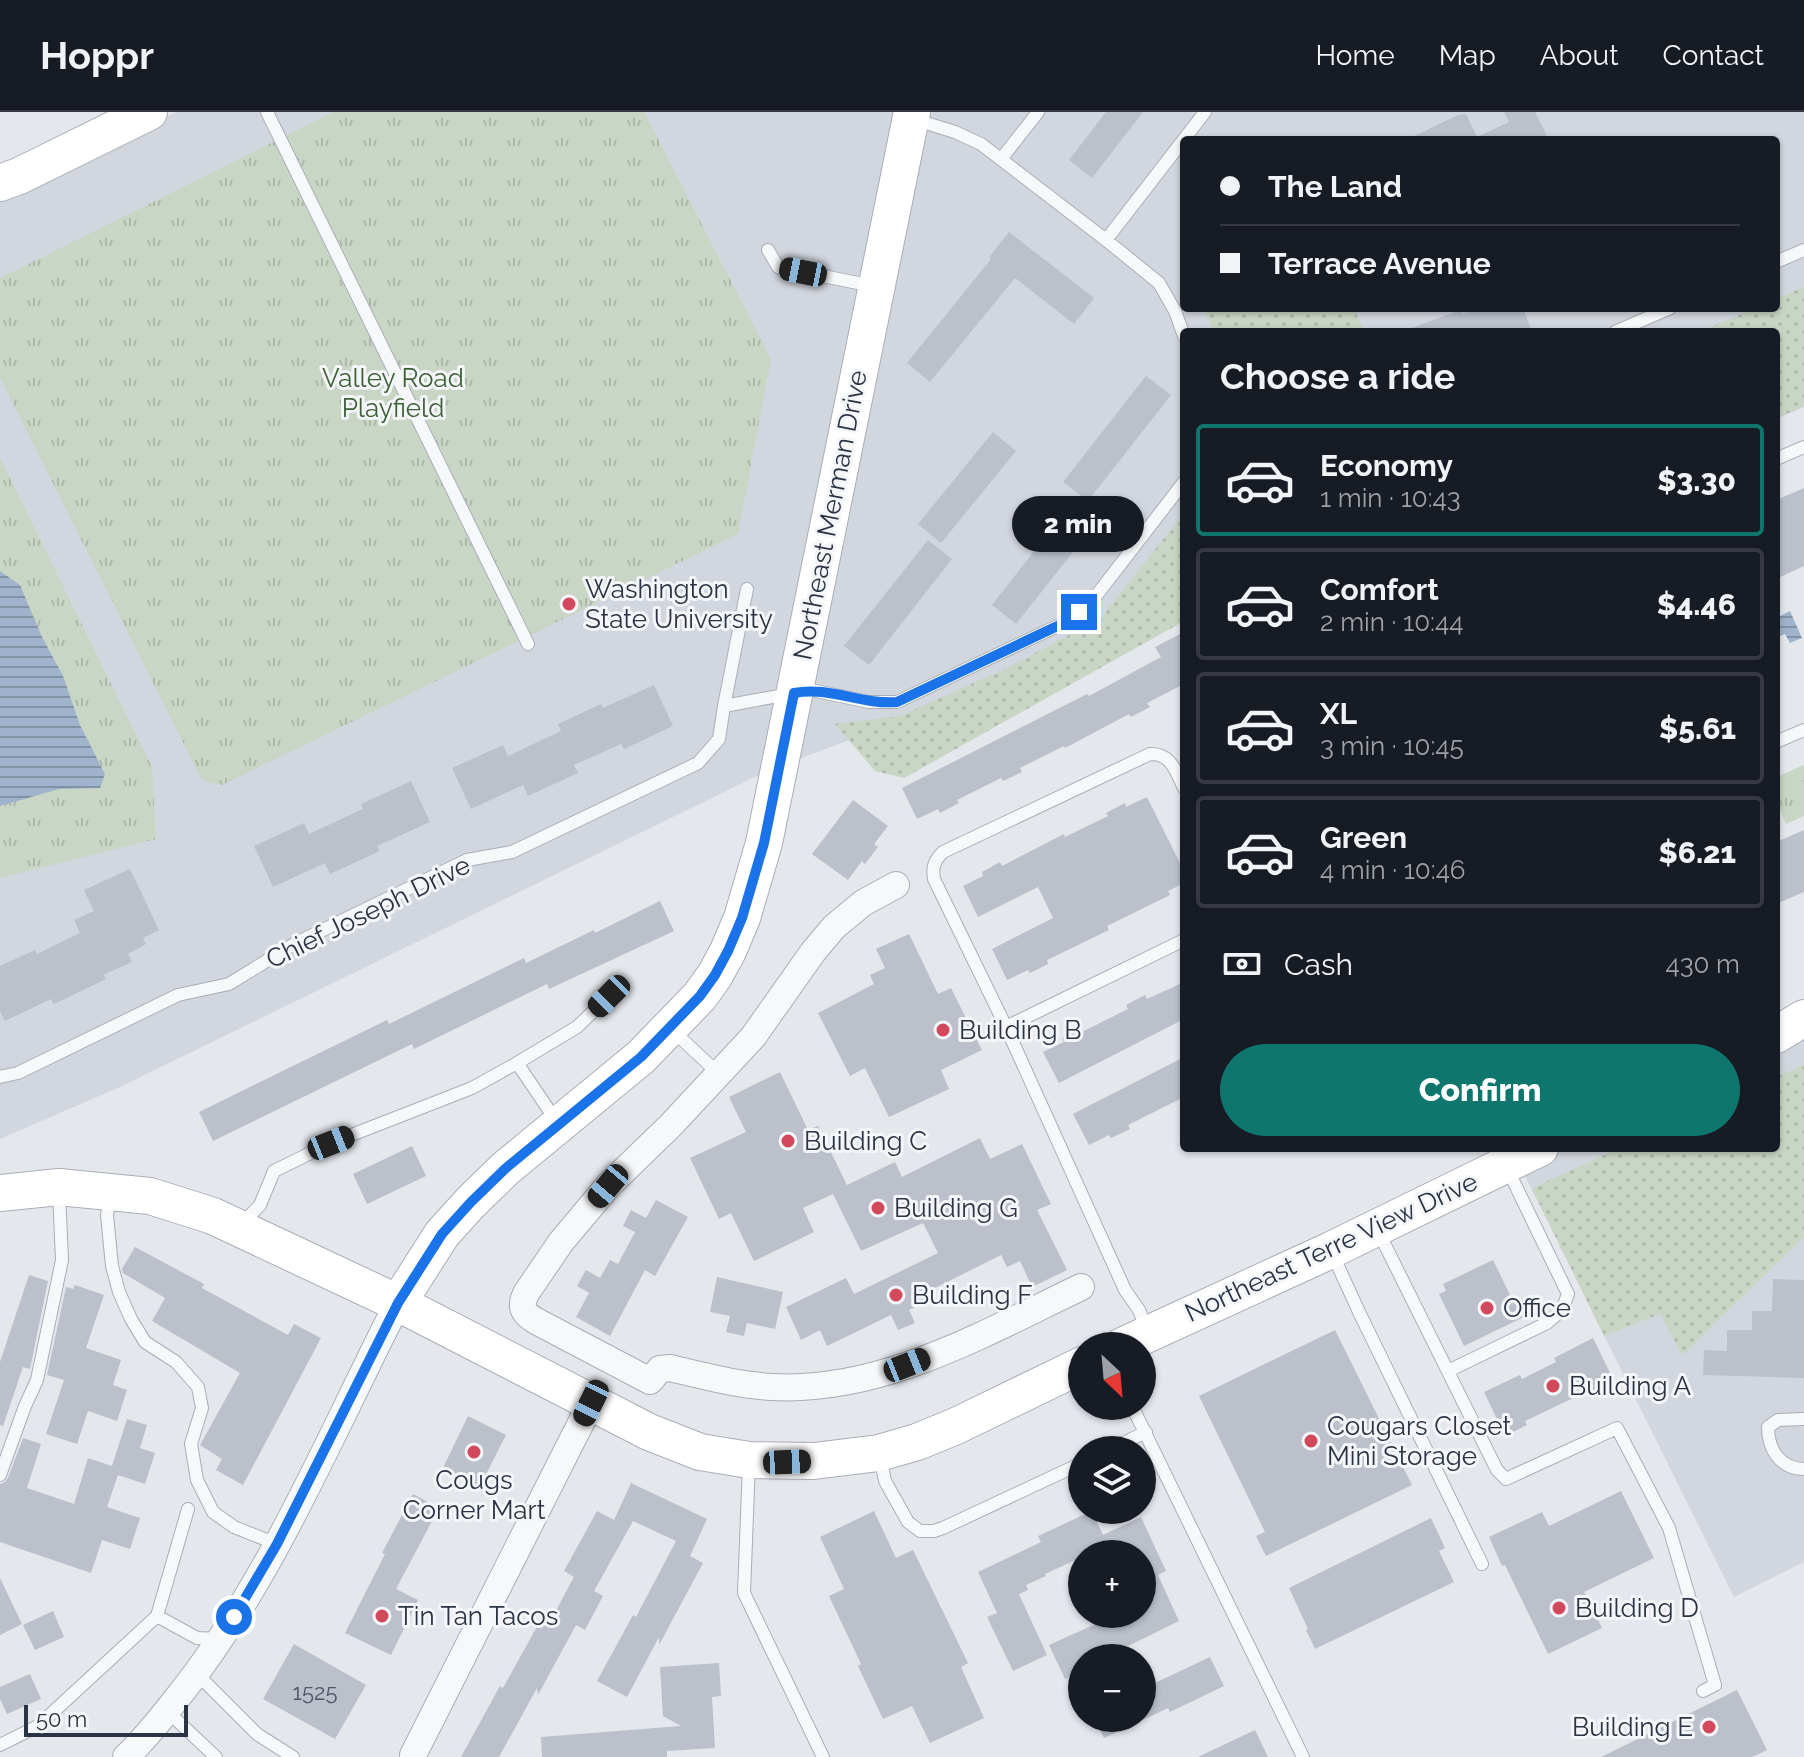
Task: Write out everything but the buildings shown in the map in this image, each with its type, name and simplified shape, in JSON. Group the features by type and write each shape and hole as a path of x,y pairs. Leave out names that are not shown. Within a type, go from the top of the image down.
{"main road":[{"path":"0,183 149,112"},
{"name":"Northeast Merman Drive","path":"398,1303 442,1234 471,1202 506,1168 641,1057 700,996 728,951 742,918 764,843 912,115"},
{"path":"1780,1033 1804,1018"},
{"name":"Northeast Terre View Drive","path":"1152,1332 1331,1250 1530,1153"},
{"path":"0,1193 59,1187 150,1196 213,1216 398,1303 628,1422 700,1452 787,1462 879,1453 956,1426 1068,1372"}],"street":[{"path":"650,1381 524,1313 521,1305 527,1292 561,1242 608,1186 671,1125 753,1037 834,927 863,903 896,885"},
{"path":"628,1422 656,1372 665,1368 735,1383 774,1387 818,1386 865,1379 937,1353 1081,1287"},
{"name":"Northeast Merman Drive","path":"126,1757 197,1674 260,1575 398,1303"},
{"path":"413,1755 591,1403"}],"lane":[{"path":"267,112 528,644"},
{"path":"1002,158 1038,112"},
{"path":"1186,136 1205,112"},
{"path":"912,115 981,144 1106,240 1159,283 1181,328"},
{"path":"1106,240 1180,144"},
{"path":"768,250 778,267 876,287"},
{"path":"1780,260 1804,250"},
{"path":"1624,328 1661,312"},
{"path":"1780,457 1804,447"},
{"path":"724,706 811,690 869,702 897,702 1068,621 1092,601 1180,487"},
{"name":"Chief Joseph Drive","path":"0,1077 18,1073 178,995 229,984 294,944 467,860 512,852 698,763 719,739 747,589"},
{"path":"1780,740 1804,730"},
{"path":"1136,1332 1139,1310 1125,1290 1006,1027 934,879 932,868 943,852 1150,754 1167,758 1180,780"},
{"path":"1006,1027 1180,942"},
{"path":"239,1228 260,1205 274,1171 331,1143 472,1088 577,1027 609,996"},
{"path":"670,1027 718,1073"},
{"path":"517,1063 558,1125"},
{"path":"1448,1371 1547,1323 1562,1310 1568,1294 1530,1153"},
{"path":"0,1475 37,1380 62,1260 59,1187"},
{"path":"111,1192 107,1215 112,1266 131,1319 145,1342 176,1362 198,1387 202,1408 191,1444 197,1480 213,1512 234,1527 277,1544"},
{"path":"1377,1228 1497,1470 1506,1479 1617,1428 1669,1528 1715,1685 1703,1691"},
{"path":"1331,1250 1482,1564"},
{"path":"1804,1419 1778,1420 1768,1427 1768,1440 1783,1462 1795,1469 1804,1469"},
{"path":"1140,1420 1303,1757"},
{"path":"1138,1436 1146,1432"},
{"path":"879,1453 885,1481 908,1522 920,1531 943,1528 1068,1470"},
{"path":"749,1460 744,1593 823,1757"},
{"path":"0,1745 38,1726 157,1616 188,1509"},
{"path":"157,1616 197,1638 221,1639"},
{"path":"197,1674 257,1734 293,1757"},
{"path":"167,1711 216,1757"}],"shaded area":[{"name":"Washington State University","path":"176,112 1804,112 1804,407 1780,417 1780,328 1180,328 1180,580 930,710 769,770 120,1087 0,1139 0,196 91,156"},
{"path":"1804,1018 1804,1562 1734,1597 1517,1160 1532,1152 1780,1152 1780,1033"}],"green space":[{"name":"Valley Road Playfield","path":"333,112 644,112 771,359 738,534 222,785 202,780 0,378 0,278"},
{"path":"1804,287 1804,406 1780,417 1780,328 1709,328 1746,312 1780,312 1780,297"},
{"path":"1206,312 1356,312 1362,328 1212,328"},
{"path":"0,458 152,767 156,839 0,878"},
{"path":"1180,518 1180,623 904,778 875,771 835,724 900,716 1007,668 1101,618"},
{"path":"1804,765 1804,816 1786,824 1780,810 1780,775"},
{"path":"1804,1065 1804,1237 1682,1355 1660,1314 1604,1336 1532,1188 1611,1152 1780,1152 1780,1075"}],"water":[{"path":"0,571 20,585 63,676 80,725 105,774 100,788 59,789 0,806"},
{"path":"1790,611 1802,638 1790,643 1785,634 1780,636 1780,616"}],"place":[{"name":"Washington State University","path":"569,604"},
{"name":"Building B","path":"943,1030"},
{"name":"Building C","path":"788,1141"},
{"name":"Building G","path":"878,1208"},
{"name":"Building F","path":"896,1295"},
{"name":"Office","path":"1487,1308"},
{"name":"Building A","path":"1553,1386"},
{"name":"Cougars Closet Mini Storage","path":"1311,1441"},
{"name":"Cougs Corner Mart","path":"474,1452"},
{"name":"Building D","path":"1559,1608"},
{"name":"Tin Tan Tacos","path":"382,1616"},
{"name":"Building E","path":"1709,1727"}],"route":[{"path":"234,1617 277,1544 398,1303 442,1234 506,1168 641,1057 700,996 715,975 742,918 764,843 794,693 811,690 869,702 897,702 1068,621 1079,612"}]}
